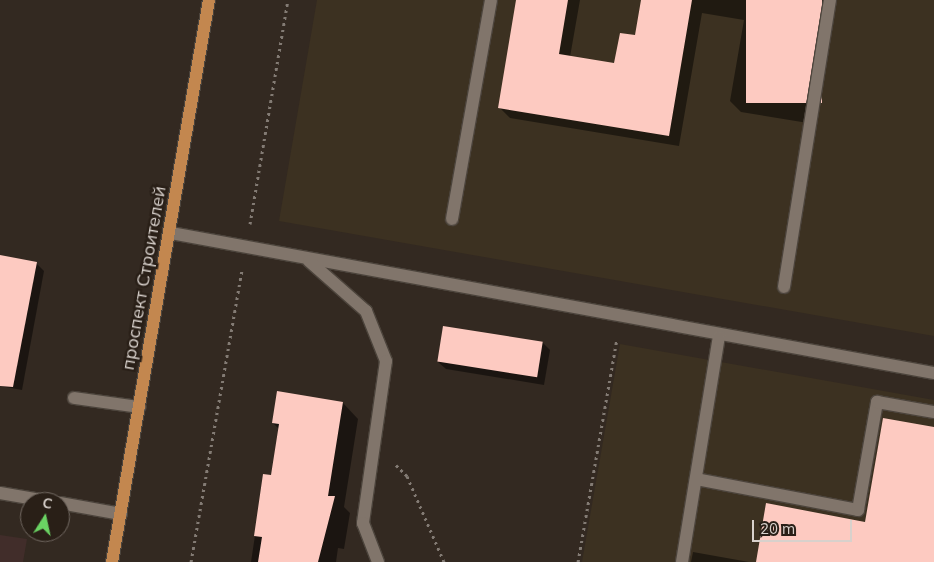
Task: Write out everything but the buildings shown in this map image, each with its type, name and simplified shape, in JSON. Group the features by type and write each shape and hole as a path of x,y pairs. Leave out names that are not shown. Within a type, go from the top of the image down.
{"main road":[{"name":"проспект Строителей","path":"112,562 171,233 209,0"}],"street":[{"path":"452,220 491,0"},
{"path":"784,287 830,0"},
{"path":"171,233 309,261 719,337 934,373"},
{"path":"309,261 366,311 386,361 362,523 378,562"},
{"path":"682,562 719,337"},
{"path":"74,398 139,408"},
{"path":"696,479 858,510 877,402 934,412"},
{"path":"0,493 20,496"},
{"path":"70,505 121,514"}],"path":[{"path":"191,562 288,0"},
{"path":"578,562 620,318"},
{"path":"374,443 407,476 444,562"}],"shaded area":[{"path":"317,0 934,0 934,336 279,221"},
{"path":"620,344 934,400 934,562 582,562"},
{"path":"0,535 20,538 20,542 26,542 23,562 0,562"}]}
